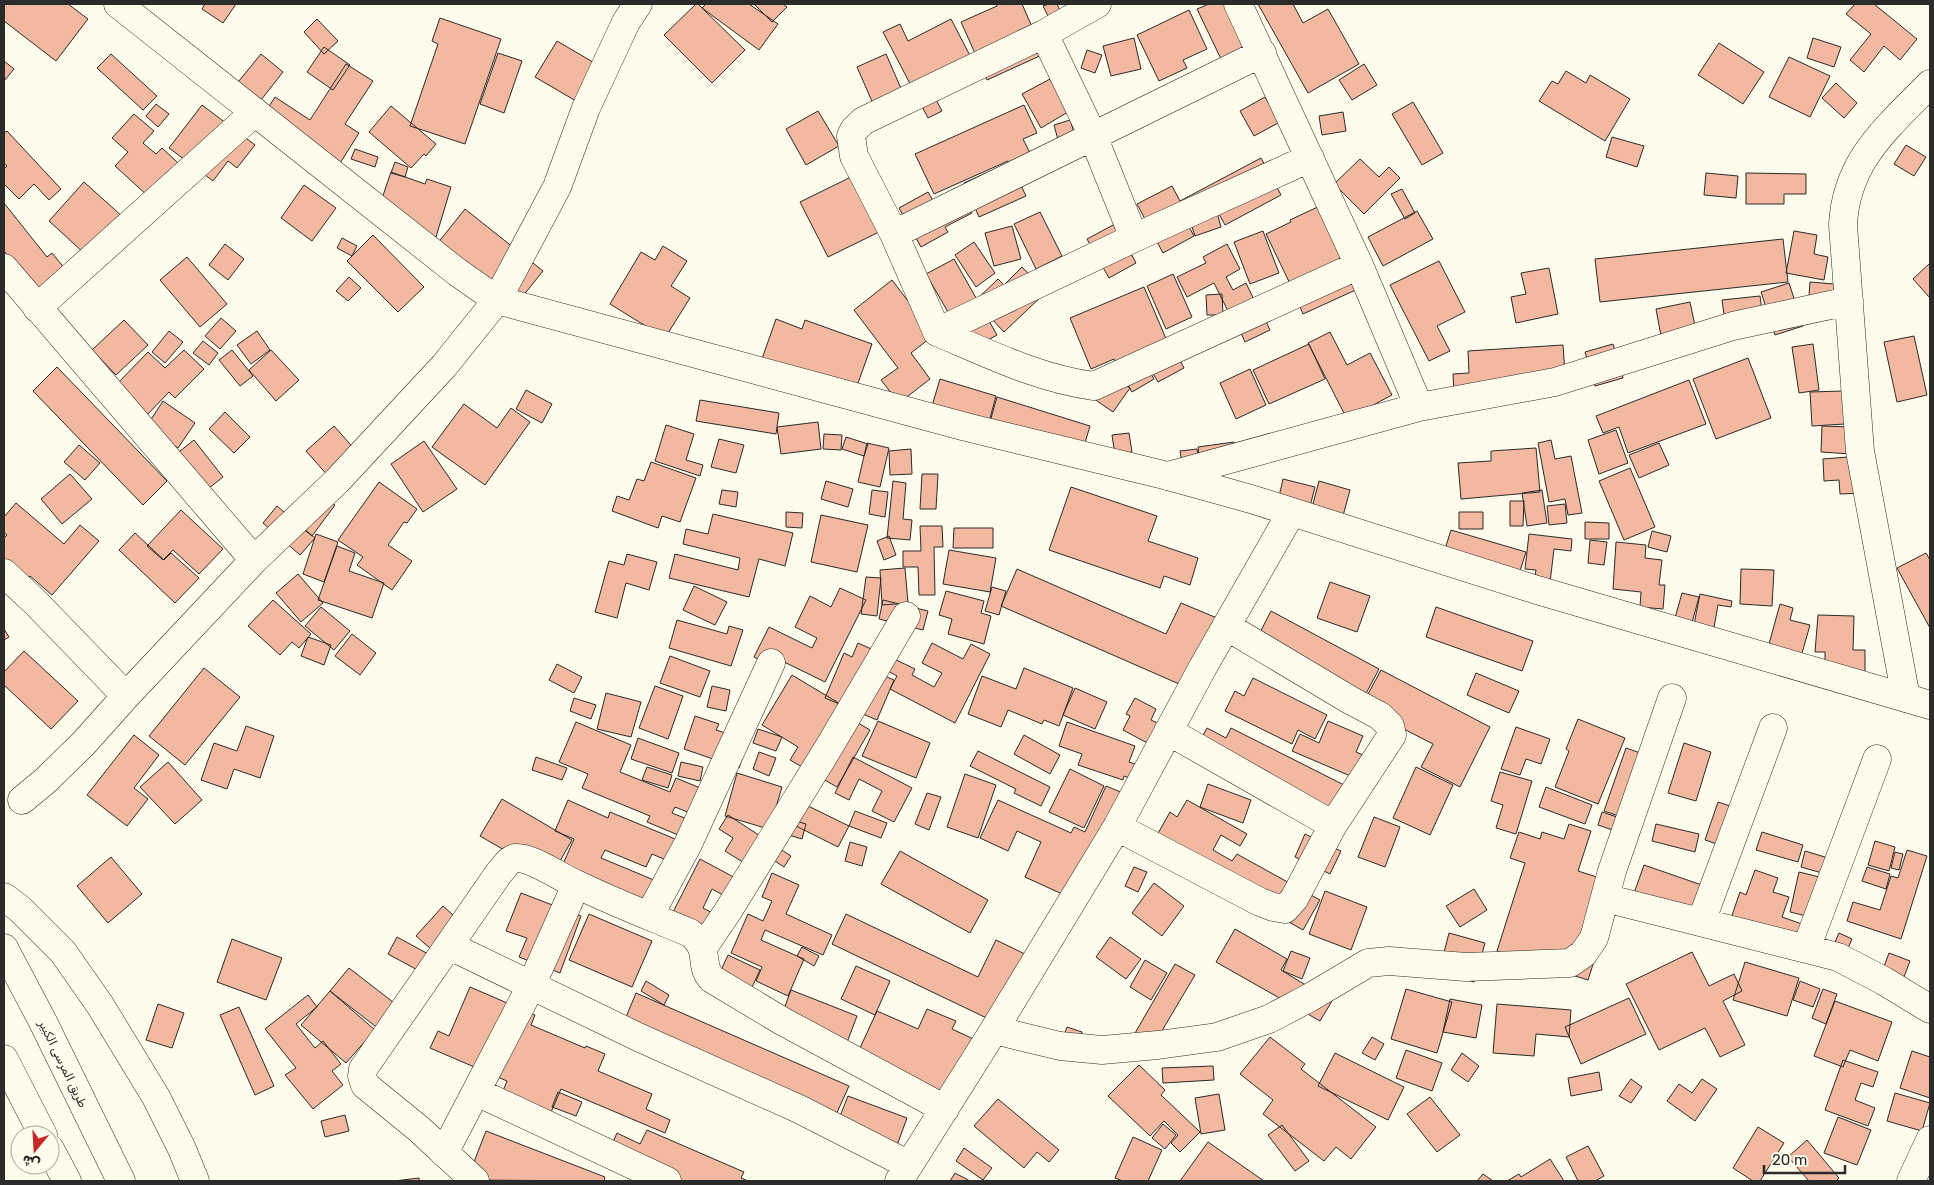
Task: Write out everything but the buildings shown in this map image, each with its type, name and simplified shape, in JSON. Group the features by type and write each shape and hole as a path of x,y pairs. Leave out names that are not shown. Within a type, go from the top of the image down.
{"street":[{"path":"118,4 457,272 497,300 966,427 1168,476 1251,499 1537,590 1918,702 1860,450 1843,225 1848,192 1857,170 1875,140 1930,84"},
{"path":"22,800 45,781 83,744 254,560 343,474 444,366 497,300 557,187 586,108 626,22 638,4"},
{"path":"1097,4 1044,34 863,121 854,130 851,142 854,156 894,234 937,332 1056,378 1094,386 1359,265"},
{"path":"1238,4 1359,265 1418,407"},
{"path":"1044,34 1093,136 1134,238"},
{"path":"894,234 1262,53"},
{"path":"37,308 255,112"},
{"path":"937,332 1134,238 1310,158"},
{"path":"4,268 254,560"},
{"path":"1168,476 1418,407 1555,382 1733,326 1849,301"},
{"path":"450,946 638,1037 799,1109 904,1173 994,1030 1116,827 1226,626 1291,513"},
{"path":"4,573 36,603 126,696"},
{"path":"703,948 728,911 829,747 906,616"},
{"path":"1116,827 1260,902 1285,909 1294,899 1333,824 1392,735 1390,726 1380,716 1226,626"},
{"path":"649,916 688,844 771,663"},
{"path":"994,1030 1060,1046 1102,1050 1158,1045 1217,1037 1269,1019 1368,963 1389,961 1466,967 1570,963 1583,954 1594,938 1612,871 1672,698"},
{"path":"1701,922 1773,728"},
{"path":"1168,731 1333,824"},
{"path":"1806,949 1877,760"},
{"path":"474,1181 420,1129 365,1085 362,1076 363,1069 372,1055 510,860 518,858 535,864 576,885 690,933 698,939 703,948 706,971 712,980 782,1021 945,1109"},
{"path":"444,1153 531,986 576,885"},
{"path":"4,897 20,909 63,952 100,1005 156,1097 182,1149 195,1181"},
{"path":"1605,898 1838,957 1884,981 1930,1009"},
{"name":"طريق المرسى الكبير","path":"4,948 43,1022 121,1181"},
{"path":"4,1059 38,1125"},
{"path":"477,1092 667,1181"},
{"path":"1912,1181 1930,1140"},
{"path":"60,1168 67,1181"}]}
